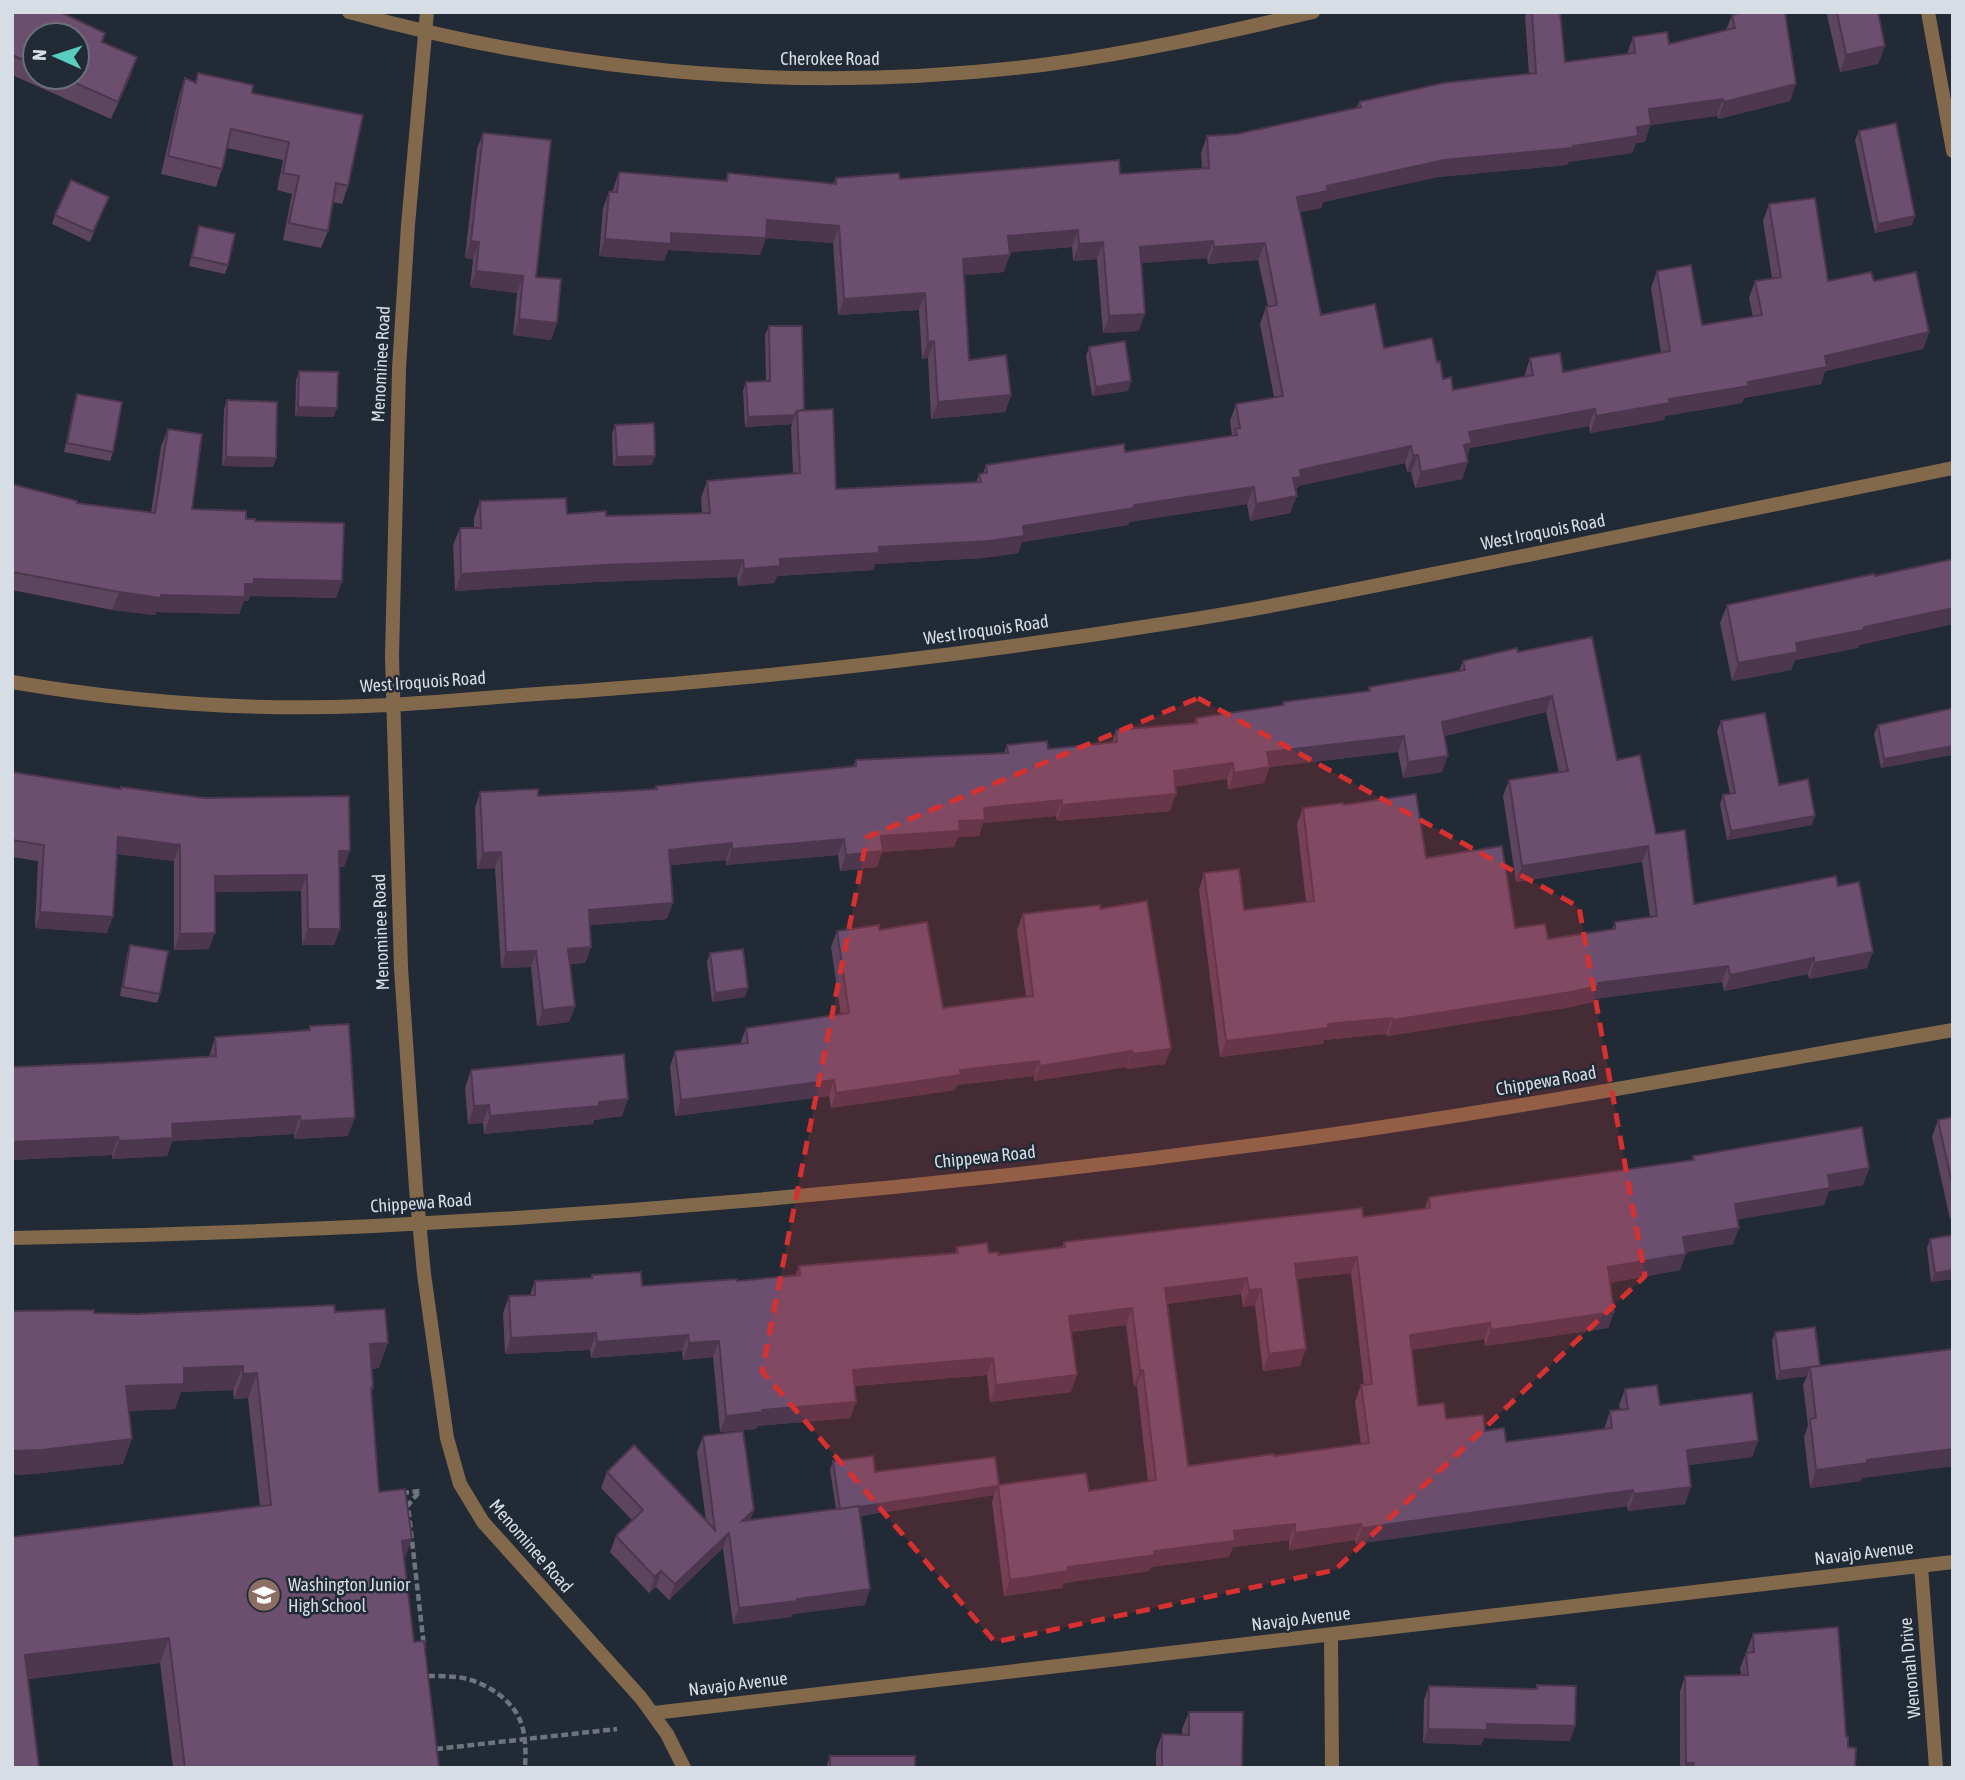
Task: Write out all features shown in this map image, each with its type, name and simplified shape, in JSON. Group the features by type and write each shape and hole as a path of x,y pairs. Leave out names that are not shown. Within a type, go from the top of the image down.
{"street":[{"name":"Cherokee Road","path":"349,12 425,32 569,60 631,68 740,77 883,78 961,73 1104,56 1230,32 1312,12"},
{"name":"Menominee Road","path":"427,12 408,225 399,369 394,525 393,704 401,968 419,1223 447,1438 460,1484 470,1503 495,1537 654,1713 684,1768"},
{"path":"1928,12 1953,151"},
{"name":"West Iroquois Road","path":"12,681 99,696 207,705 367,706 811,672 1158,625 1344,592 1953,468"},
{"name":"Chippewa Road","path":"12,1238 419,1223 713,1202 975,1179 1299,1139 1510,1107 1953,1030"},
{"name":"Navajo Avenue","path":"654,1713 1953,1562"},
{"name":"Wenonah Drive","path":"1920,1566 1936,1768"},
{"path":"1331,1635 1332,1768"}],"path":[{"path":"393,1494 420,1491 408,1505 425,1650"},
{"path":"426,1663 429,1688"},
{"path":"428,1676 457,1677 476,1682 502,1696 519,1717 524,1740 525,1768"},
{"path":"436,1749 617,1729"},
{"path":"435,1737 437,1758"}],"highlighted area":[{"path":"1198,698 1579,907 1645,1276 1335,1570 995,1642 762,1371 867,837"}],"building":[{"path":"12,12 60,12 79,21 21,21 21,59 12,55"},
{"path":"1532,12 1560,12 1565,62 1635,53 1633,37 1667,32 1669,44 1735,28 1732,15 1743,12 1785,12 1796,84 1724,102 1723,99 1649,109 1651,125 1637,127 1638,136 1573,148 1444,160 1327,186 1328,191 1297,197 1321,315 1375,304 1384,348 1432,338 1443,379 1451,377 1453,390 1533,375 1530,358 1560,353 1563,372 1670,351 1657,271 1691,265 1702,325 1762,315 1755,281 1781,277 1769,204 1815,198 1828,281 1871,272 1874,281 1916,272 1929,332 1825,356 1827,367 1748,382 1749,386 1669,399 1670,403 1596,416 1595,409 1469,432 1472,443 1464,445 1468,462 1421,472 1418,455 1413,455 1411,446 1300,470 1301,477 1293,478 1297,496 1256,504 1254,487 1134,505 1134,508 1023,526 1024,536 989,541 879,547 879,553 780,559 780,566 744,569 743,560 461,574 460,528 481,528 480,501 566,498 567,514 606,511 606,516 710,513 707,481 800,473 797,411 833,409 836,489 981,482 979,474 987,473 986,465 1124,444 1125,452 1237,435 1235,429 1240,428 1236,404 1283,396 1266,307 1277,305 1265,243 1214,247 1213,241 1140,247 1145,314 1109,316 1103,242 1079,244 1078,230 1008,236 1010,255 963,259 969,360 1006,355 1011,395 938,402 934,341 928,342 925,293 844,299 839,226 767,220 766,238 671,233 671,244 605,239 609,192 617,192 619,172 727,181 728,173 836,184 836,178 899,173 900,179 1119,160 1120,174 1209,168 1207,136 1237,134 1361,107 1359,102 1443,83 1536,73"},
{"path":"1837,12 1878,12 1885,46 1846,55"},
{"path":"91,26 105,33 102,42 137,57 118,102 91,90"},
{"path":"198,73 253,85 252,93 363,115 348,186 336,183 328,231 289,223 299,176 283,173 289,142 231,129 222,169 168,156 185,78 196,83"},
{"path":"1896,123 1915,216 1878,224 1859,131"},
{"path":"483,133 551,140 536,277 561,279 557,323 519,319 523,276 476,271 479,242 471,241"},
{"path":"71,180 109,197 93,232 55,215"},
{"path":"199,226 235,234 228,265 192,257"},
{"path":"769,326 802,326 804,410 797,411 795,415 748,417 746,382 770,381"},
{"path":"1125,341 1131,381 1096,387 1089,347"},
{"path":"299,371 338,372 337,408 298,407"},
{"path":"77,394 122,402 113,452 67,443"},
{"path":"227,400 277,402 276,458 226,457"},
{"path":"654,423 655,456 617,457 615,425"},
{"path":"168,429 202,434 192,509 246,511 246,519 255,521 344,523 342,581 254,579 254,584 245,584 245,597 161,595 161,598 12,572 12,484 77,503 155,513"},
{"path":"1953,559 1953,608 1864,627 1864,630 1796,643 1798,652 1738,663 1727,605"},
{"path":"1592,637 1617,760 1640,755 1656,834 1685,830 1694,904 1836,876 1838,886 1859,882 1873,952 1814,963 1814,958 1730,975 1728,966 1598,983 1599,986 1571,992 1393,1020 1328,1024 1328,1028 1226,1041 1204,873 1239,869 1244,910 1314,901 1303,808 1416,794 1426,858 1502,846 1515,928 1545,924 1548,939 1615,929 1615,922 1657,916 1648,846 1522,866 1509,780 1568,771 1552,696 1442,722 1448,756 1408,762 1404,736 1267,752 1270,767 1234,773 1233,763 1174,771 1176,794 1062,805 1062,800 984,808 985,820 959,821 960,831 881,836 883,851 846,855 844,839 732,849 732,843 669,850 673,903 589,910 591,947 568,949 575,1006 543,1010 536,951 506,952 501,852 483,853 480,792 538,789 538,796 657,789 656,786 856,766 856,760 1008,753 1007,745 1047,741 1048,749 1117,742 1116,730 1197,723 1196,718 1284,705 1283,702 1370,691 1369,687 1465,670 1463,661 1517,648 1518,652"},
{"path":"1953,708 1953,746 1884,759 1878,725"},
{"path":"1765,713 1779,785 1808,779 1815,816 1731,831 1723,795 1735,793 1721,721"},
{"path":"12,772 121,789 204,798 349,796 350,851 339,851 340,929 308,929 307,875 215,876 215,933 180,934 180,845 118,837 113,917 40,912 44,845 12,840"},
{"path":"1147,901 1171,1049 1132,1054 1132,1051 1040,1066 1039,1061 960,1070 961,1075 836,1093 834,1080 681,1100 675,1051 748,1043 746,1028 849,1013 837,931 879,925 879,930 927,922 943,1008 1033,996 1023,914 1100,905 1100,909"},
{"path":"130,945 168,951 160,994 123,987"},
{"path":"743,949 748,988 715,993 710,953"},
{"path":"349,1024 355,1118 301,1121 300,1116 172,1124 173,1138 119,1141 118,1137 12,1142 12,1067 216,1056 215,1037 310,1030 310,1026"},
{"path":"624,1054 628,1099 599,1102 599,1106 490,1116 489,1105 474,1106 471,1070"},
{"path":"1953,1117 1953,1188 1938,1120"},
{"path":"1862,1127 1869,1168 1828,1175 1830,1188 1735,1204 1739,1228 1683,1237 1686,1254 1608,1267 1614,1312 1491,1330 1490,1323 1410,1335 1418,1406 1444,1403 1446,1419 1483,1415 1485,1431 1504,1428 1506,1442 1612,1428 1610,1411 1628,1409 1625,1389 1657,1385 1660,1405 1752,1393 1758,1441 1687,1450 1691,1487 1634,1494 1633,1490 1362,1528 1361,1524 1295,1533 1295,1524 1234,1531 1235,1541 1154,1551 1155,1555 1068,1567 1068,1571 1010,1580 998,1485 1086,1473 1089,1491 1156,1480 1143,1370 1140,1370 1132,1308 1069,1316 1077,1375 996,1385 993,1358 853,1370 856,1402 762,1410 726,1416 719,1341 689,1343 688,1335 597,1342 596,1333 511,1338 509,1296 535,1295 535,1281 641,1272 642,1286 737,1281 800,1275 799,1266 958,1253 957,1247 987,1243 989,1253 998,1252 998,1255 1065,1247 1064,1242 1362,1208 1363,1217 1430,1208 1429,1197 1694,1160 1693,1156","holes":["1357,1257 1372,1384 1361,1385 1369,1443 1188,1466 1165,1288 1247,1278 1249,1290 1261,1289 1269,1354 1306,1349 1295,1264"]},
{"path":"1953,1235 1953,1270 1935,1273 1930,1239"},
{"name":"Washington Junior High School","path":"334,1305 335,1312 385,1309 388,1343 370,1344 379,1492 405,1489 412,1539 402,1541 414,1642 424,1641 439,1768 185,1768 169,1638 25,1655 39,1768 12,1768 12,1537 271,1505 257,1373 243,1374 243,1366 184,1368 184,1384 126,1386 132,1439 12,1451 12,1311 94,1310 94,1313 137,1314"},
{"path":"1815,1327 1820,1366 1780,1371 1775,1332"},
{"path":"1953,1349 1953,1449 1867,1460 1867,1463 1816,1470 1810,1419 1816,1418 1810,1367"},
{"path":"743,1431 754,1510 742,1521 859,1506 870,1589 739,1608 729,1533 675,1584 661,1571 655,1577 616,1536 643,1510 607,1472 634,1445 715,1530 703,1436"},
{"path":"873,1456 875,1472 995,1457 999,1485 840,1509 833,1461"},
{"path":"1838,1627 1846,1736 1848,1747 1856,1748 1855,1768 1693,1768 1694,1763 1686,1763 1685,1676 1748,1675 1746,1653 1754,1652 1753,1634"},
{"path":"1537,1685 1576,1686 1575,1726 1487,1724 1487,1730 1428,1729 1429,1686 1537,1689"},
{"path":"1189,1712 1243,1712 1242,1768 1162,1768 1162,1734 1189,1735"},
{"path":"830,1756 915,1756 915,1768 830,1768"}],"place":[{"name":"Washington Junior High School","path":"264,1595"}]}
